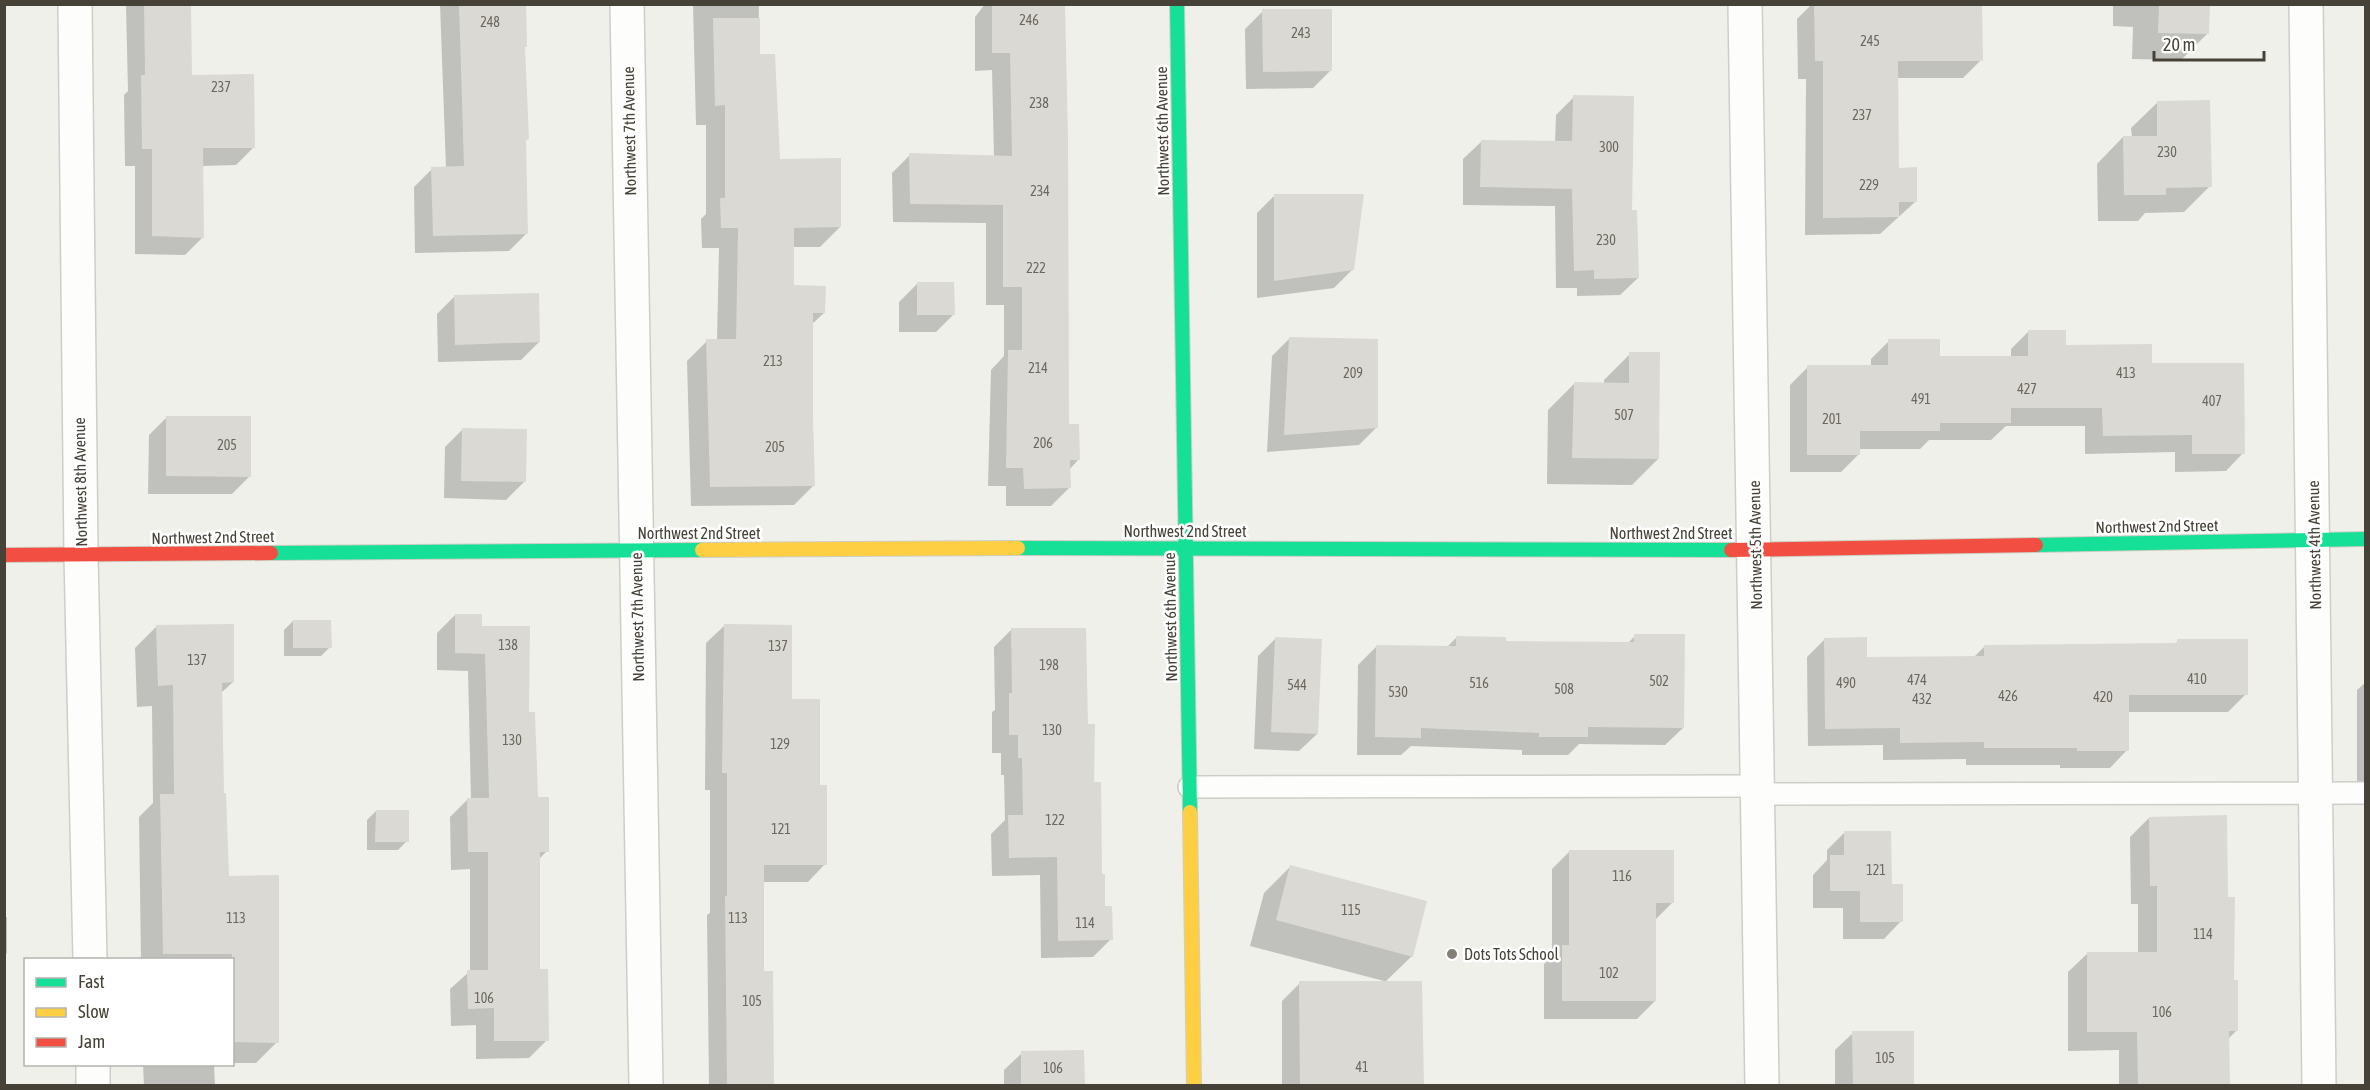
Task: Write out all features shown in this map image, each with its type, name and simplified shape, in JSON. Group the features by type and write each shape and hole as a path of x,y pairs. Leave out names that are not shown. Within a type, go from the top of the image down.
{"street":[{"name":"Northwest 8th Avenue","path":"75,4 81,555 90,958"},
{"name":"Northwest 7th Avenue","path":"627,4 646,1086"},
{"name":"Northwest 6th Avenue","path":"1177,4 1194,1086"},
{"name":"Northwest 5th Avenue","path":"1745,4 1762,1086"},
{"name":"Northwest 4th Avenue","path":"2306,4 2319,1086"},
{"name":"Northwest 2nd Street","path":"4,555 1185,547 1755,549 2366,539"},
{"path":"93,1066 93,1086"}],"lane":[{"path":"1189,787 2366,794"}],"building":[{"path":"144,4 191,4 192,75 254,74 255,148 203,148 204,238 152,236 152,149 142,149 141,75 145,75"},
{"path":"459,4 526,4 527,47 525,47 529,139 526,140 528,234 433,236 431,167 464,166"},
{"path":"992,4 1065,4 1069,424 1079,424 1080,460 1070,460 1071,488 1024,489 1023,468 1006,468 1008,350 1022,350 1022,287 1003,287 1003,205 910,204 909,153 1012,156 1010,53 992,53"},
{"path":"1814,4 1982,4 1983,61 1898,61 1899,168 1917,167 1917,202 1899,202 1899,217 1823,218 1823,61 1815,61"},
{"path":"2159,4 2210,4 2209,34 2158,33"},
{"path":"1262,9 1332,9 1332,71 1263,72"},
{"path":"713,18 760,18 760,54 775,54 780,159 841,158 841,227 794,228 794,285 826,286 825,313 813,313 815,486 710,487 706,339 736,339 738,228 721,228 720,198 725,198 725,105 715,106"},
{"path":"1573,95 1634,96 1632,210 1637,210 1639,278 1594,279 1594,270 1574,271 1572,189 1480,187 1481,140 1572,141"},
{"path":"2210,100 2212,187 2166,188 2166,195 2124,195 2123,136 2157,136 2157,101"},
{"path":"1274,194 1364,194 1354,270 1274,281"},
{"path":"917,282 954,282 955,315 917,315"},
{"path":"539,293 540,342 455,345 454,295"},
{"path":"2028,330 2066,330 2066,345 2152,344 2152,363 2244,363 2245,454 2192,454 2192,435 2103,436 2102,408 2011,408 2011,423 1940,423 1940,431 1860,431 1860,455 1807,455 1807,365 1888,365 1888,339 1940,339 1940,356 2028,356"},
{"path":"1289,337 1378,339 1378,428 1284,435"},
{"path":"1629,352 1660,352 1659,459 1572,458 1574,382 1629,383"},
{"path":"166,416 251,416 251,477 166,476"},
{"path":"462,428 527,429 526,482 461,481"},
{"path":"455,614 482,614 482,626 530,626 529,712 535,712 538,797 549,797 549,852 540,852 540,969 548,969 549,1041 494,1041 494,1008 468,1009 467,970 488,970 488,852 468,852 467,798 489,798 485,654 455,653"},
{"path":"293,620 331,620 332,648 293,648"},
{"path":"234,624 234,682 222,683 224,793 226,793 229,876 279,875 279,1043 234,1042 234,958 232,954 163,954 160,794 174,794 173,685 158,686 156,625"},
{"path":"724,624 792,625 792,699 820,699 820,785 827,785 827,865 764,865 764,971 773,971 774,1086 727,1086 725,896 727,896 727,773 722,773"},
{"path":"1011,628 1086,628 1088,724 1095,724 1094,782 1101,782 1102,874 1105,874 1105,906 1112,906 1113,940 1058,941 1057,857 1009,858 1008,815 1023,815 1022,758 1018,758 1018,735 1009,735 1009,693 1012,693"},
{"path":"1634,634 1685,634 1684,728 1588,727 1588,737 1539,737 1539,733 1421,728 1421,738 1375,737 1376,645 1456,646 1456,636 1506,637 1506,641 1634,642"},
{"path":"1275,637 1322,639 1318,734 1271,732"},
{"path":"1867,637 1867,657 1984,656 1984,645 2177,643 2177,639 2248,639 2248,695 2129,695 2129,751 2077,751 2077,748 1984,748 1984,742 1900,743 1900,728 1825,729 1824,638"},
{"path":"376,810 409,810 409,842 375,842"},
{"path":"2227,815 2228,897 2235,897 2234,980 2238,980 2238,1031 2229,1031 2230,1086 2138,1086 2137,1032 2087,1032 2087,952 2157,952 2157,886 2150,886 2149,817"},
{"path":"1844,831 1891,831 1892,884 1903,884 1903,922 1860,922 1860,891 1830,891 1830,855 1844,855"},
{"path":"1569,850 1674,850 1674,903 1656,903 1656,1001 1562,1001 1562,945 1569,945"},
{"path":"1290,865 1427,901 1413,957 1276,920"},
{"path":"1299,981 1422,981 1424,1086 1300,1086"},
{"path":"1852,1031 1914,1031 1914,1086 1853,1086"},
{"path":"1084,1050 1085,1086 1021,1086 1021,1051"}],"traffic: fast":[{"path":"1177,4 1190,812"},
{"path":"2036,545 2366,539"},
{"path":"1018,548 1731,550"},
{"path":"271,553 702,550"}],"traffic: slow":[{"path":"702,550 1018,548"},
{"path":"1190,812 1194,1086"}],"traffic: jam":[{"path":"1731,550 2036,545"},
{"path":"4,555 271,553"}],"place":[{"name":"Dots Tots School","path":"1452,954"}]}
